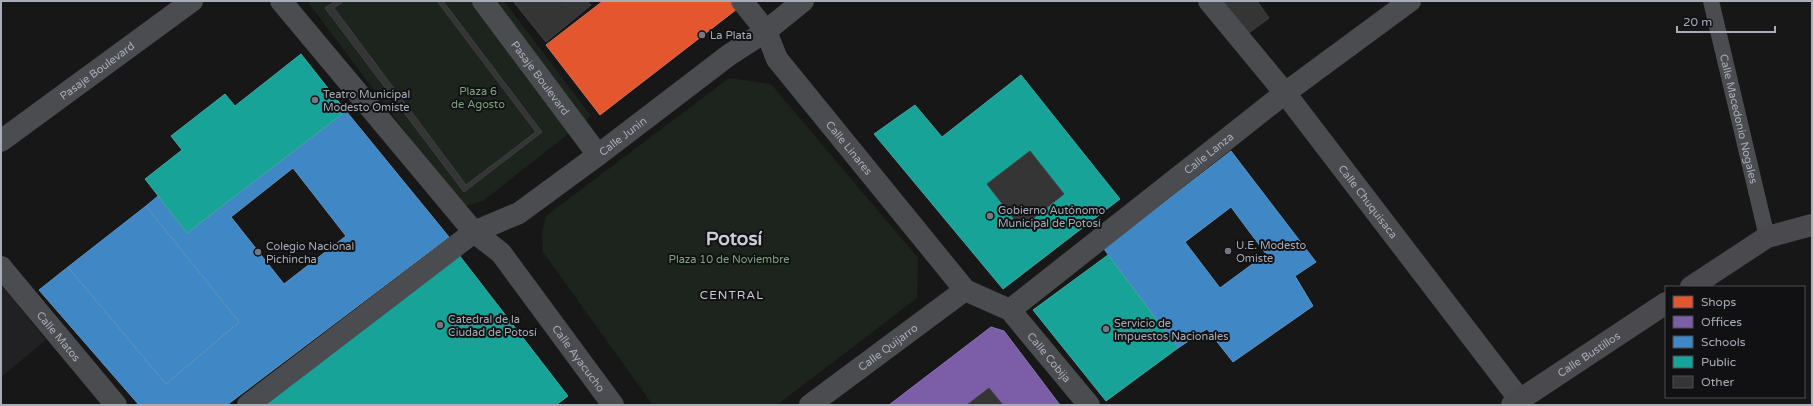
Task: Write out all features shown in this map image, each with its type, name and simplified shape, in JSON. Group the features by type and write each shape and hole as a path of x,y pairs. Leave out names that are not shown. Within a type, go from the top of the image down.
{"main road":[{"path":"1692,286 1767,236 1812,225"},
{"name":"Calle Bustillos","path":"1518,403 1665,305"}],"street":[{"name":"Pasaje Boulevard","path":"1,140 192,1"},
{"name":"Pasaje Boulevard","path":"483,1 598,155"},
{"name":"Calle Linares","path":"742,1 766,31 777,59 965,290"},
{"name":"Calle Junin","path":"248,405 474,232 519,213 729,55 766,31 803,1"},
{"name":"Calle Chuquisaca","path":"1209,1 1285,93 1518,403"},
{"name":"Calle Lanza","path":"1010,310 1285,93 1410,1"},
{"name":"Calle Ayacucho","path":"282,2 474,232 501,253 613,405"},
{"name":"Calle Matos","path":"1,267 116,405"},
{"path":"965,290 1010,310"},
{"name":"Calle Quijarro","path":"810,405 965,290"},
{"name":"Calle Cobija","path":"1010,310 1089,405"}],"lane":[{"name":"Calle Macedonio Nogales","path":"1711,1 1767,236"}],"shaded area":[{"path":"1,285 46,340 1,377"}],"green space":[{"name":"Plaza 6 de Agosto","path":"307,1 504,1 591,116 483,201 462,207"},
{"name":"Plaza 10 de Noviembre","path":"729,78 771,84 918,258 917,298 777,405 653,405 543,252 542,232 546,216"}],"building: Shops":[{"path":"603,1 731,1 737,9 600,115 546,45"}],"building: Offices":[{"path":"991,327 1004,331 1060,405 1003,405 989,388 967,405 889,405"}],"building: Schools":[{"name":"Colegio Nacional Pichincha","path":"346,111 449,237 227,405 139,405 39,290 68,267 166,384 239,322 146,206 158,196 187,233","holes":["293,168 346,236 284,284 231,217"]},
{"path":"1231,151 1316,262 1295,276 1313,306 1233,362 1207,329 1178,348 1104,249","holes":["1231,207 1266,254 1220,288 1185,242"]},
{"path":"146,206 239,322 166,384 68,267"}],"building: Public":[{"path":"301,54 346,111 187,233 145,179 182,150 171,136 225,94 235,106"},
{"path":"1021,75 1120,199 1003,289 874,134 915,105 942,137","holes":["1030,151 1064,194 1021,228 987,184"]},
{"name":"Catedral de la Ciudad de Potosí","path":"459,255 568,396 556,405 264,405"},
{"name":"Servicio de Impuestos Nacionales","path":"1108,255 1178,348 1106,401 1033,310"}],"building: Other":[{"path":"335,1 344,1 334,8 466,185 536,132 437,1 443,1 542,132 464,192 325,8"},
{"path":"513,1 564,1 566,3 569,1 587,1 591,5 546,42"},
{"path":"1214,1 1257,1 1269,18 1242,38"},
{"path":"1030,151 1064,194 1021,228 987,184"},
{"path":"989,388 1003,405 967,405"}],"place":[{"name":"La Plata","path":"702,35"},
{"name":"Teatro Municipal Modesto Omiste","path":"315,100"},
{"name":"Gobierno Autónomo Municipal de Potosí","path":"990,216"},
{"name":"U.E. Modesto Omiste","path":"1228,251"},
{"name":"Colegio Nacional Pichincha","path":"258,252"},
{"name":"Catedral de la Ciudad de Potosí","path":"440,325"},
{"name":"Servicio de Impuestos Nacionales","path":"1106,329"}],"district":[{"name":"Potosí","path":"734,238"},
{"name":"CENTRAL","path":"732,295"}]}
